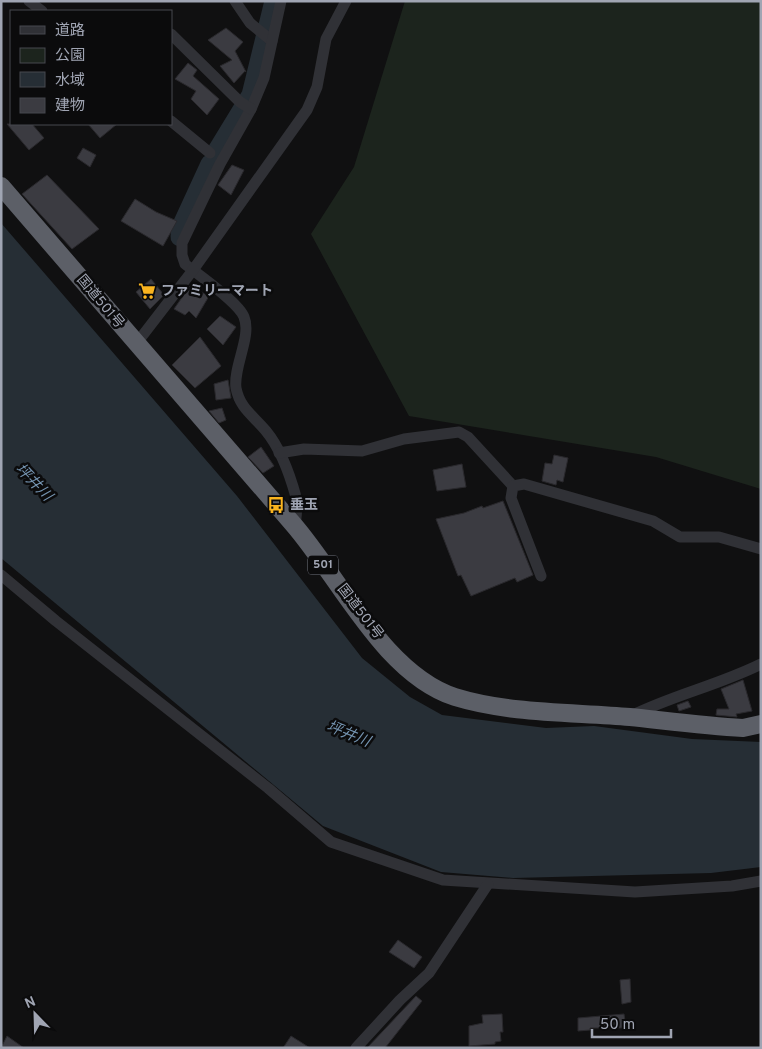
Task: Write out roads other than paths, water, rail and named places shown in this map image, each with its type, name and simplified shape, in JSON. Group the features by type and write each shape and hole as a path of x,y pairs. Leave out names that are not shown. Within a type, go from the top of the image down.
{"highway":[{"name":"国道501号","path":"1,186 295,527 360,615 396,658 424,682 455,697 494,705 572,714 629,717 734,727 761,724"}],"street":[{"path":"29,1 41,10"},
{"path":"235,1 250,23 268,38"},
{"path":"281,1 268,38 264,78 246,106 182,243 182,255 185,264 236,306 244,317 246,330 237,369 236,387 246,412 267,431 279,453 296,498 295,527"},
{"path":"136,344 193,270 307,110 317,87 326,39 346,1"},
{"path":"172,35 246,106"},
{"path":"172,122 210,153"},
{"path":"279,453 304,449 362,452 404,439 459,432 468,437 513,486"},
{"path":"513,486 524,484 653,521 680,537 719,537 761,549"},
{"path":"513,486 511,498 541,576"},
{"path":"1,576 268,788 330,842 442,880 635,892 732,886 761,881"},
{"path":"629,717 652,706 729,679 761,664"},
{"path":"356,1048 400,1000 429,973 488,884"}],"water":[{"name":"坪井川","path":"1,223 237,496 362,658 410,697 442,715 546,728 594,726 692,739 761,742 761,867 711,873 513,878 441,872 323,826 1,558"}],"waterway":[{"path":"215,154 251,95 274,1"},
{"path":"180,237 181,227 210,164"}],"place":[{"name":"ファミリーマート","path":"147,291"},
{"name":"垂玉","path":"276,505"}]}
